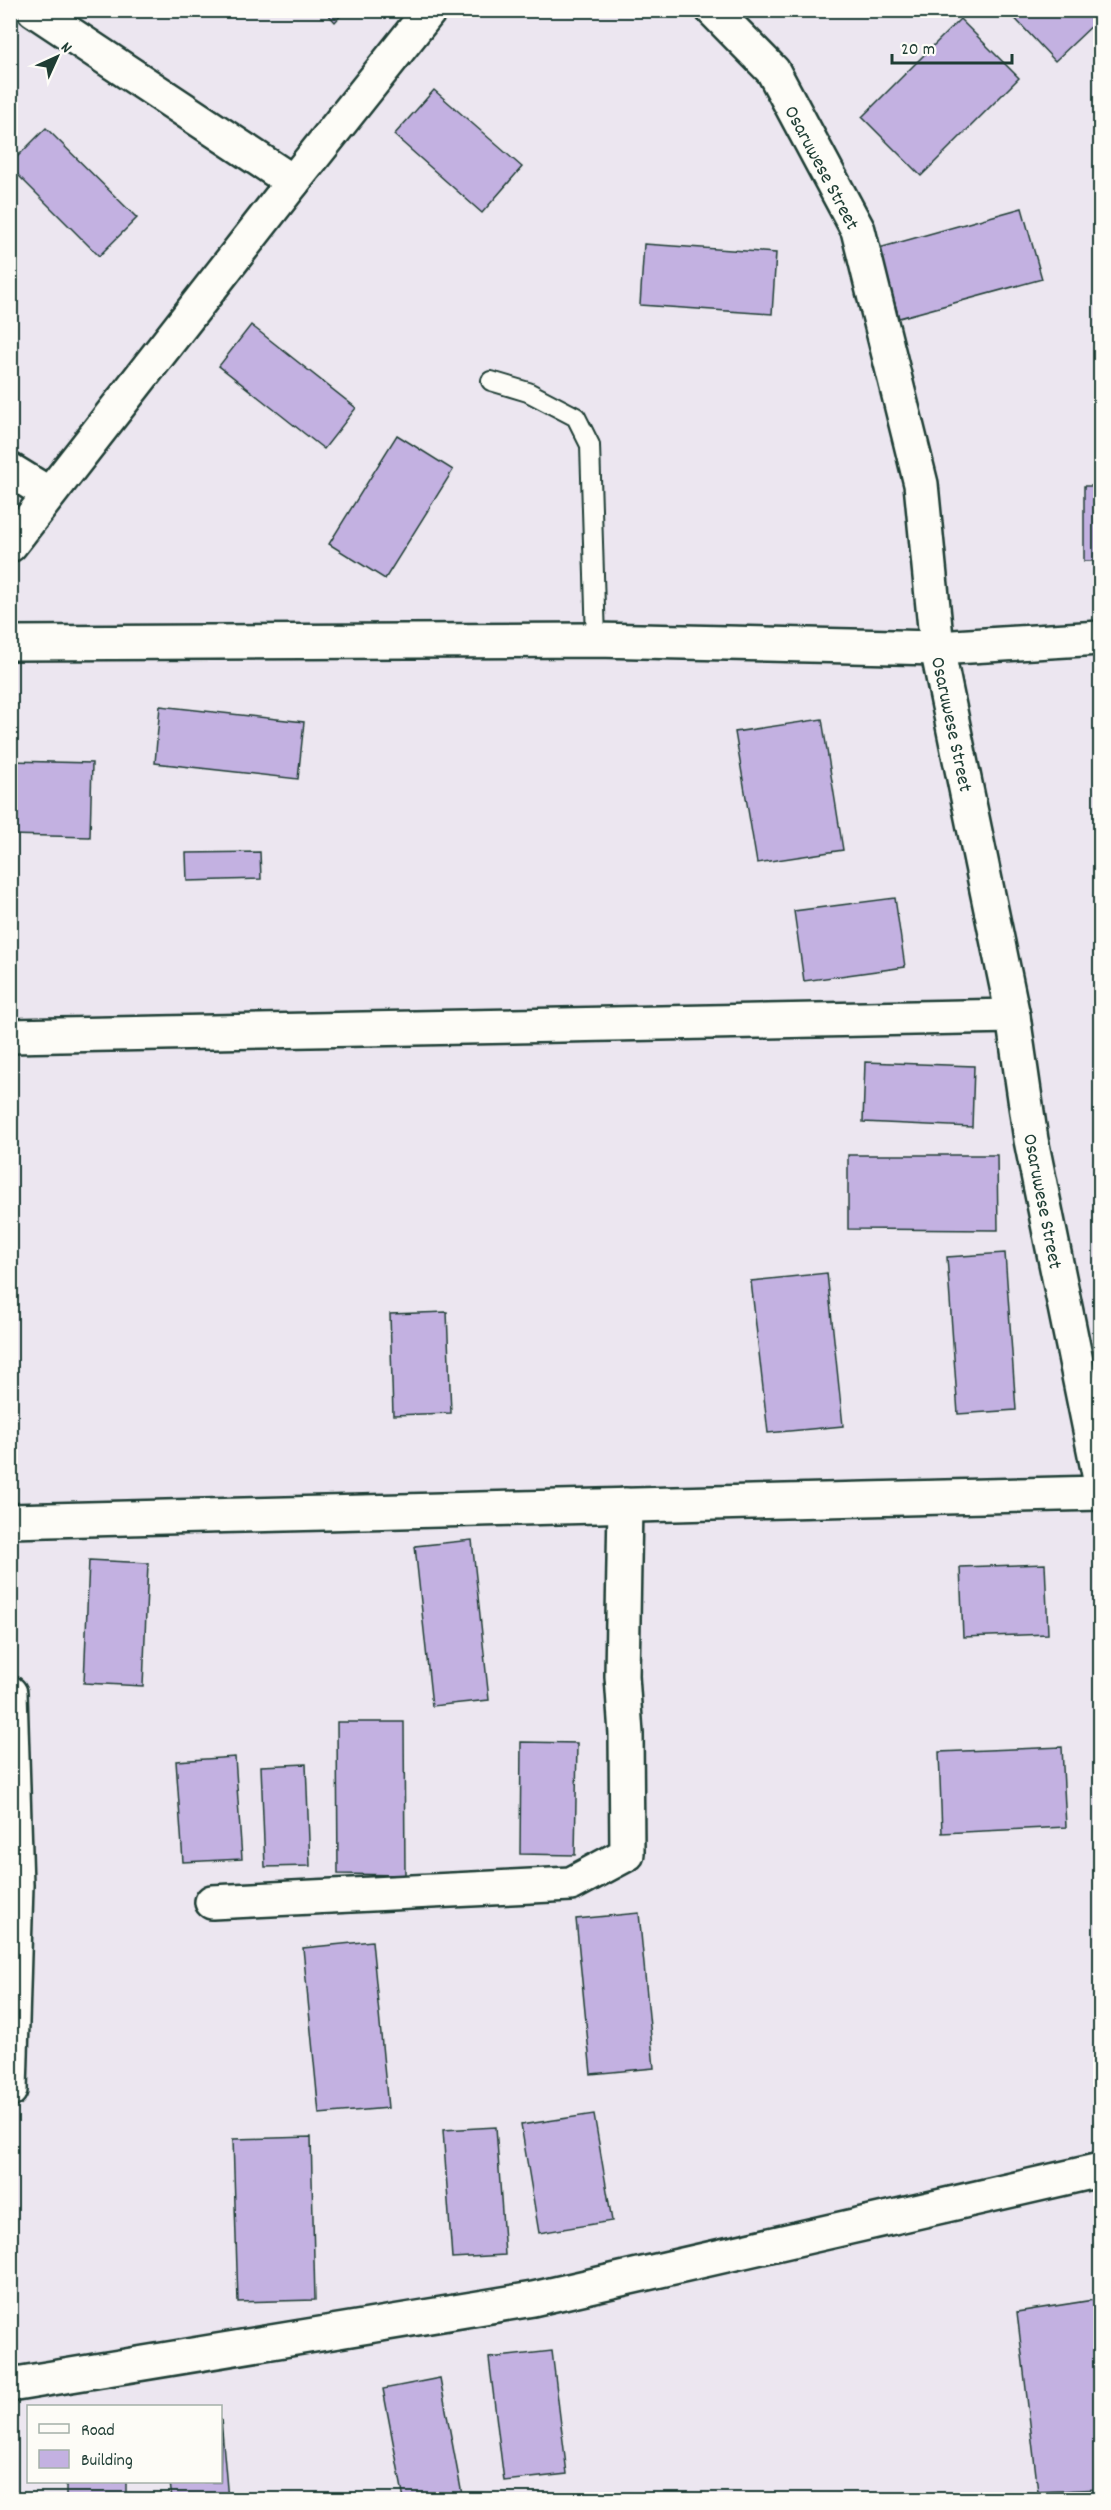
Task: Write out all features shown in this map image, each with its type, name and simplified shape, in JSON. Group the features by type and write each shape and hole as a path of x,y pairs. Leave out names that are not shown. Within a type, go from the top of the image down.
{"street":[{"path":"34,10 293,182"},
{"path":"10,545 430,10"},
{"name":"Osaruwese Street","path":"713,10 773,71 858,230 921,484 937,648 1013,1016 1031,1140 1101,1479"},
{"path":"10,470 49,494"},
{"path":"10,643 596,640 937,648 1101,638"},
{"path":"10,1036 1013,1016"},
{"path":"10,1521 1101,1493"},
{"path":"212,1902 572,1884 627,1854 626,1734 622,1676 625,1504"},
{"path":"10,1693 16,1885 10,2090"},
{"path":"10,2385 533,2299 1101,2170"}],"lane":[{"path":"491,381 528,392 576,417 590,445 596,640"}],"building":[{"path":"324,10 346,10 335,22"},
{"path":"1007,10 1089,10 1098,20 1055,61"},
{"path":"960,19 1019,78 921,176 862,117"},
{"path":"434,90 522,167 482,213 394,135"},
{"path":"46,128 137,218 99,256 10,167 10,164"},
{"path":"1022,208 1042,279 899,318 879,248"},
{"path":"644,244 776,253 772,314 640,305"},
{"path":"251,325 356,408 324,449 219,366"},
{"path":"397,435 453,470 385,579 329,544"},
{"path":"1084,486 1100,486 1100,561 1084,561"},
{"path":"160,706 304,722 298,779 155,763"},
{"path":"822,719 843,850 757,863 735,732"},
{"path":"10,761 92,763 90,837 10,835"},
{"path":"260,852 261,879 187,881 186,853"},
{"path":"895,898 905,967 804,981 794,911"},
{"path":"865,1062 974,1066 972,1127 863,1122"},
{"path":"848,1155 997,1155 998,1230 848,1229"},
{"path":"1005,1253 1016,1410 958,1414 947,1257"},
{"path":"827,1273 843,1426 768,1433 751,1281"},
{"path":"447,1312 451,1413 393,1415 390,1314"},
{"path":"472,1540 489,1700 432,1706 415,1546"},
{"path":"89,1560 148,1563 143,1686 84,1683"},
{"path":"1045,1564 1048,1634 963,1637 960,1567"},
{"path":"337,1722 404,1722 405,1875 338,1874"},
{"path":"521,1742 577,1743 575,1855 520,1854"},
{"path":"1062,1747 1066,1827 942,1833 939,1752"},
{"path":"235,1757 242,1859 183,1862 176,1761"},
{"path":"306,1764 310,1866 265,1867 261,1766"},
{"path":"639,1913 654,2068 591,2074 576,1919"},
{"path":"372,1941 388,2108 319,2114 303,1948"},
{"path":"594,2114 612,2221 539,2233 521,2125"},
{"path":"496,2127 505,2255 452,2258 443,2130"},
{"path":"311,2137 315,2300 238,2302 233,2139"},
{"path":"1100,2299 1100,2489 1038,2492 1017,2312"},
{"path":"552,2351 567,2474 504,2481 489,2358"},
{"path":"440,2378 463,2500 404,2500 383,2389"},
{"path":"222,2431 228,2500 172,2500 170,2483 222,2483"},
{"path":"66,2483 126,2483 126,2500 66,2500"}]}
